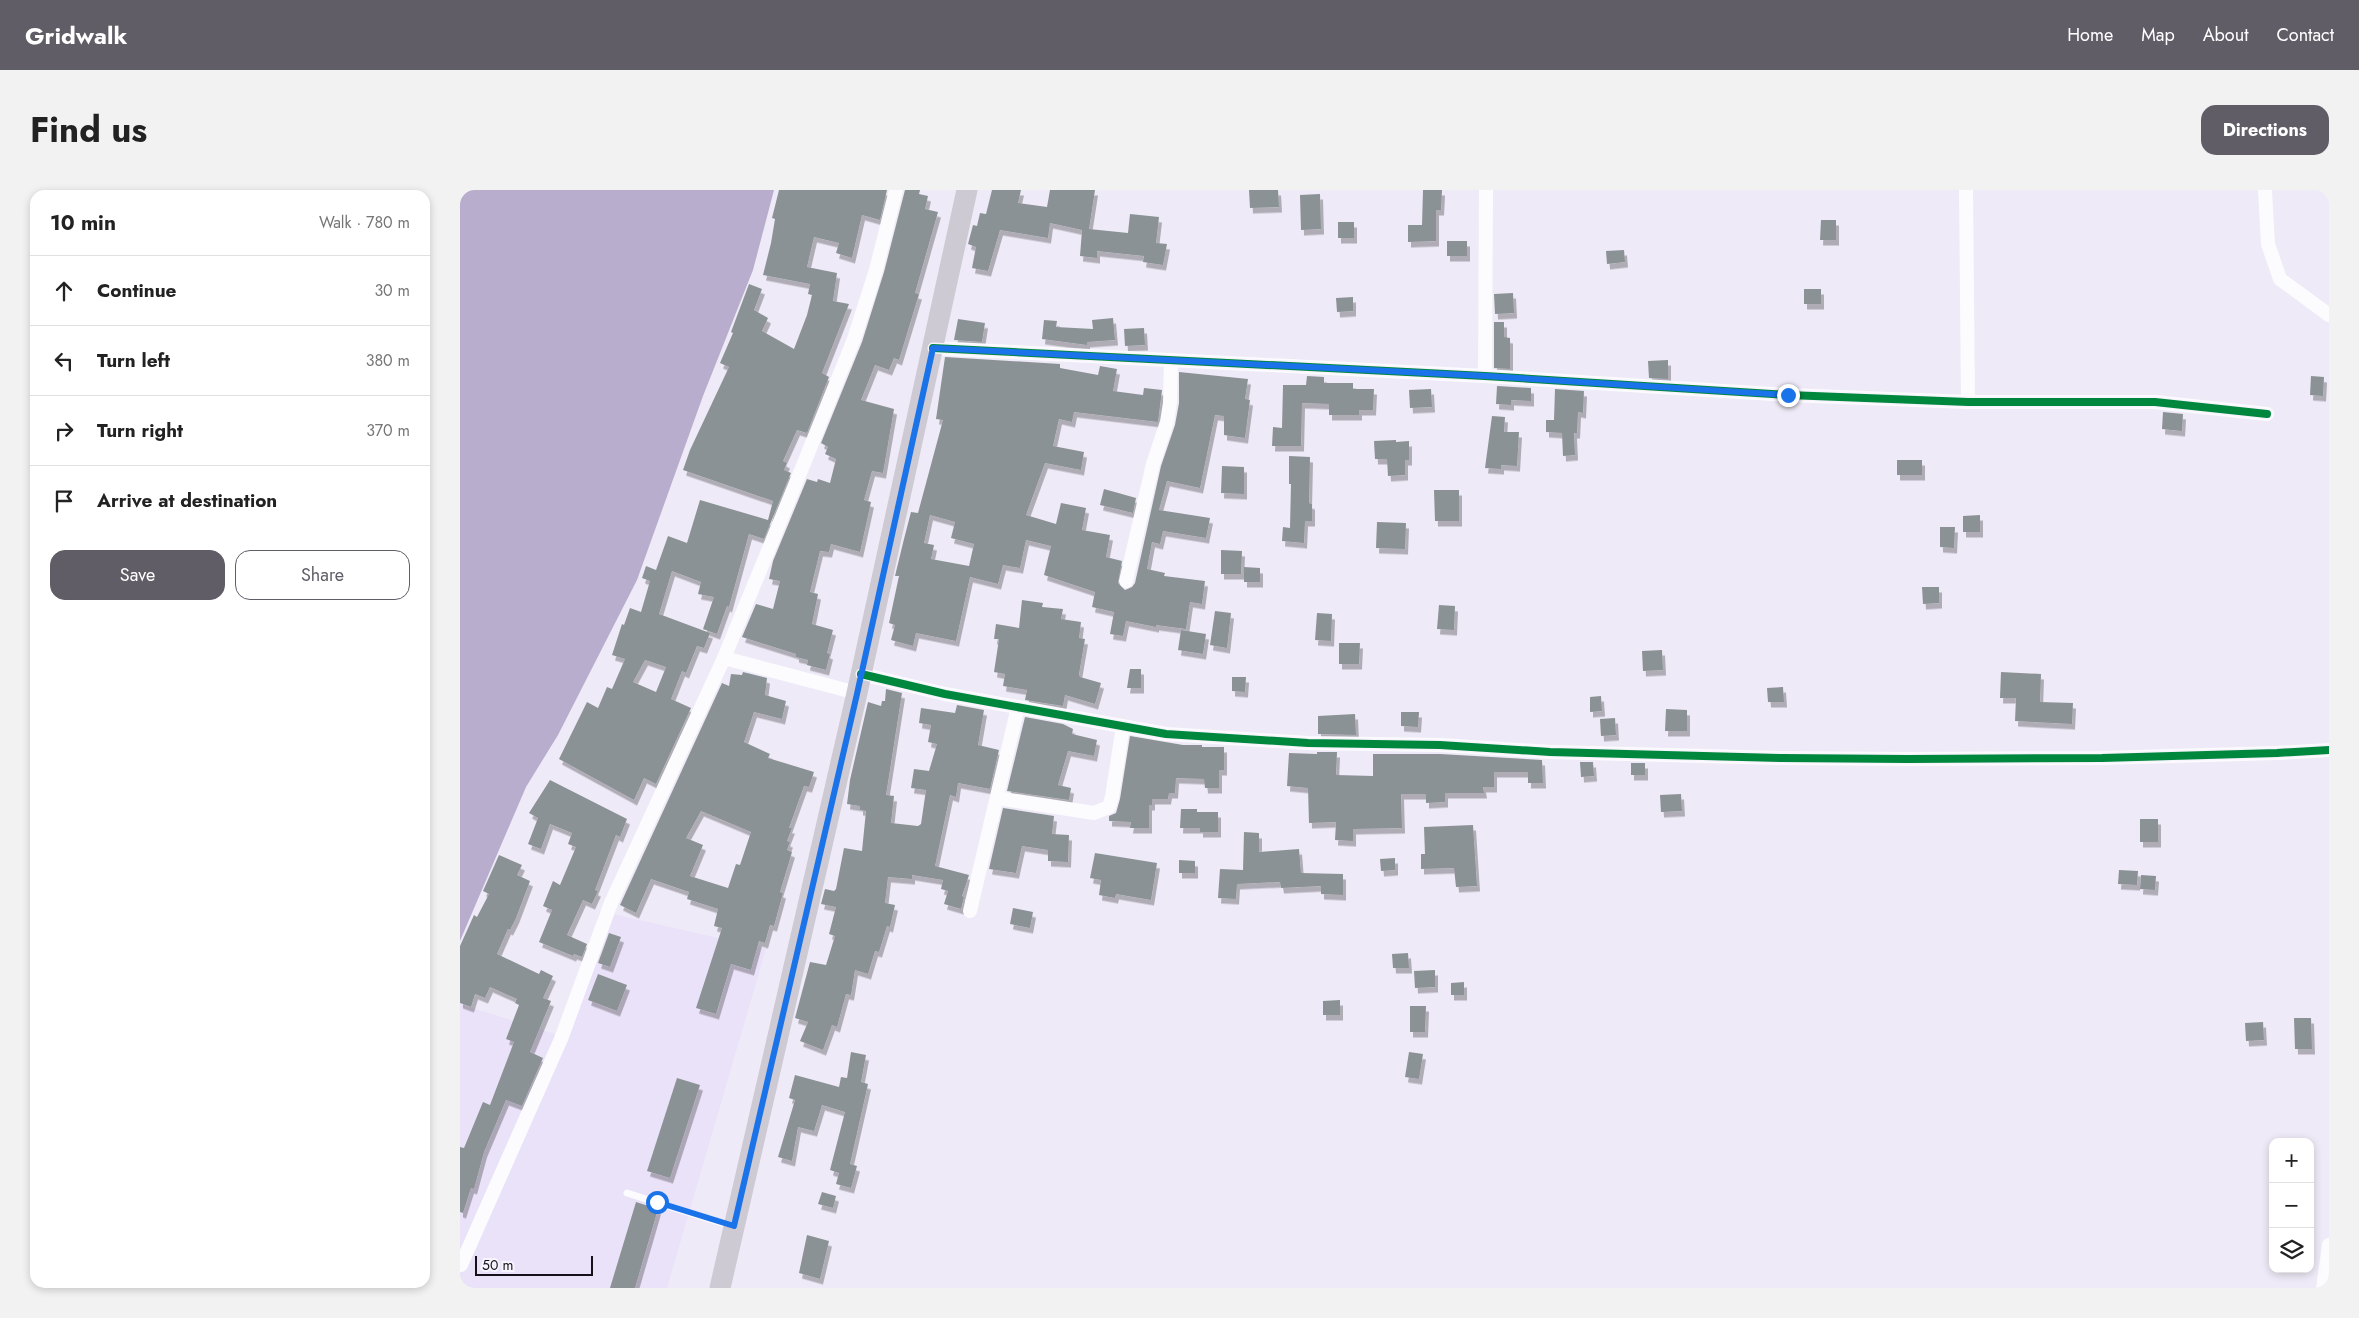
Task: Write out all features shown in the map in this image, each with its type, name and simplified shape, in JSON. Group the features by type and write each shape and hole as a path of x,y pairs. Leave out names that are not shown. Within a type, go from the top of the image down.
{"main road":[{"path":"720,1288 859,684 967,190"}],"street":[{"path":"461,1265 560,1039 611,903 724,658 854,339 876,270 896,190"},
{"path":"1486,190 1486,376"},
{"path":"1966,190 1968,402"},
{"path":"2265,190 2268,244 2280,279 2329,315"},
{"path":"933,348 1486,376 1788,395 1968,402 2155,402 2267,414"},
{"path":"1126,582 1153,464 1167,422 1170,403 1171,360"},
{"path":"724,658 859,684 945,694 1166,734 1308,743 1440,745 1550,752 1781,758 2102,758 2277,754 2329,750"},
{"path":"970,911 1018,707"},
{"path":"997,798 1094,813 1102,812 1109,807 1112,798 1123,726"},
{"path":"2323,1288 2329,1245"}],"lane":[{"path":"628,1193 734,1226"}],"shaded area":[{"path":"460,190 774,190 753,270 703,396 637,580 558,735 526,787 460,941"},
{"path":"600,911 766,949 667,1288 460,1288 460,1004 561,1036"}],"building":[{"path":"779,190 887,190 880,220 862,215 852,258 836,253 839,243 814,237 807,267 837,273 833,301 849,304 822,373 829,377 807,433 797,430 783,461 787,463 784,470 791,473 764,539 749,534 729,607 727,606 717,634 703,629 714,597 698,594 701,582 672,571 659,614 710,633 704,648 697,646 686,673 682,671 671,699 691,708 656,784 644,778 634,800 559,759 587,702 598,708 607,687 612,689 625,659 612,655 622,624 624,625 630,608 641,612 650,581 642,578 646,566 656,570 668,536 687,543 700,500 768,520 773,501 683,470 690,450 729,367 720,363 733,333 731,332 749,284 762,289 754,310 768,318 762,331 794,349 807,315 812,295 808,294 810,284 763,275 775,219 772,218","holes":["645,660 666,667 656,692 633,682"]},
{"path":"905,190 920,190 919,194 928,196 925,209 938,212 915,293 919,294 899,360 894,358 889,370 875,365 861,400 894,409 883,473 872,471 864,500 871,502 860,552 831,544 829,552 820,551 810,592 818,594 812,624 833,630 827,653 830,654 826,670 807,665 808,660 796,657 796,654 742,637 756,604 773,609 780,581 769,579 773,561 807,479 817,482 818,479 830,483 836,459 825,454 828,447 821,443 862,342 884,272"},
{"path":"992,190 1021,190 1018,203 1047,207 1050,190 1095,190 1089,229 1128,233 1130,214 1159,217 1156,243 1167,244 1163,265 1143,262 1144,256 1097,251 1097,258 1080,256 1082,230 1050,223 1048,238 1000,230 988,271 972,268 976,247 968,244 973,225 977,226 980,213 986,214"},
{"path":"1249,190 1278,190 1279,207 1250,208"},
{"path":"1423,190 1442,190 1441,210 1436,210 1436,241 1408,242 1408,225 1422,225"},
{"path":"1320,194 1321,229 1301,230 1300,195"},
{"path":"1821,220 1836,220 1836,240 1820,240"},
{"path":"1338,222 1354,222 1354,238 1338,238"},
{"path":"1447,241 1467,241 1467,256 1447,256"},
{"path":"1624,250 1625,262 1607,264 1606,251"},
{"path":"1804,289 1821,289 1821,304 1804,304"},
{"path":"1513,293 1514,313 1495,314 1494,294"},
{"path":"1353,297 1353,311 1337,312 1336,298"},
{"path":"1113,318 1115,340 1087,342 1087,345 1042,339 1044,320 1057,321 1056,327 1093,329 1092,320"},
{"path":"958,319 985,323 982,342 954,340"},
{"path":"1494,322 1504,322 1504,337 1510,338 1510,369 1494,368"},
{"path":"1144,328 1145,345 1125,346 1124,329"},
{"path":"945,357 1060,364 1060,368 1098,375 1100,366 1117,369 1113,391 1143,395 1144,388 1162,390 1158,422 1074,412 1072,422 1059,419 1053,446 1084,452 1081,470 1045,463 1026,515 1056,524 1061,503 1086,508 1082,530 1110,535 1106,557 1122,561 1118,583 1125,590 1132,587 1135,583 1161,466 1175,425 1179,403 1179,372 1248,379 1245,399 1250,400 1245,438 1224,435 1224,416 1215,415 1200,488 1167,481 1159,510 1210,518 1206,538 1163,531 1160,544 1152,542 1147,569 1165,573 1164,576 1205,581 1202,604 1190,602 1186,629 1156,625 1156,627 1126,621 1123,636 1110,634 1114,612 1092,607 1095,592 1044,575 1051,546 1026,540 1020,568 1003,565 998,584 970,577 956,641 916,633 913,646 891,640 895,625 889,623 899,576 895,576 911,512 918,513 943,420 936,419","holes":["930,515 955,522 951,538 974,544 969,566 931,559 934,545 924,543"]},
{"path":"1668,360 1668,379 1649,378 1648,361"},
{"path":"1307,376 1324,377 1324,383 1353,383 1353,389 1374,389 1373,410 1359,410 1359,415 1329,415 1329,404 1302,403 1301,446 1272,446 1273,427 1282,428 1283,385 1306,385"},
{"path":"2311,376 2324,377 2323,396 2310,395"},
{"path":"1497,386 1531,388 1531,401 1511,400 1511,405 1496,404"},
{"path":"1431,389 1432,407 1410,408 1409,390"},
{"path":"1555,389 1584,391 1583,413 1578,412 1577,433 1574,433 1575,455 1563,456 1562,433 1546,432 1546,420 1554,420"},
{"path":"2163,412 2183,414 2182,431 2162,429"},
{"path":"1492,416 1505,417 1504,432 1519,432 1517,466 1501,465 1501,469 1485,468"},
{"path":"1396,440 1396,442 1409,441 1409,460 1405,460 1405,475 1388,476 1387,459 1375,459 1374,441"},
{"path":"1289,456 1310,457 1309,503 1312,504 1312,521 1305,521 1304,543 1282,541 1283,527 1290,528 1291,484 1289,484"},
{"path":"1897,460 1922,460 1922,475 1897,475"},
{"path":"1222,466 1244,467 1244,494 1221,493"},
{"path":"1104,489 1136,498 1133,513 1100,505"},
{"path":"1434,490 1459,490 1459,521 1435,521"},
{"path":"1980,515 1980,532 1963,532 1963,516"},
{"path":"1377,522 1406,523 1405,549 1376,548"},
{"path":"1940,527 1955,527 1954,548 1940,547"},
{"path":"1221,550 1242,551 1241,574 1221,574"},
{"path":"1244,567 1260,568 1260,582 1244,582"},
{"path":"1922,587 1939,587 1939,603 1923,604"},
{"path":"1022,600 1043,603 1042,607 1063,609 1061,619 1081,622 1079,638 1085,639 1079,674 1080,677 1101,683 1095,704 1065,695 1063,706 1025,700 1027,690 1003,686 1005,674 994,672 999,639 994,639 996,624 1019,628"},
{"path":"1439,605 1455,606 1454,630 1437,629"},
{"path":"1215,611 1231,613 1227,648 1210,645"},
{"path":"1317,613 1332,614 1331,641 1315,640"},
{"path":"1181,630 1206,634 1203,654 1178,650"},
{"path":"1339,643 1360,643 1359,664 1339,664"},
{"path":"1662,650 1663,670 1643,671 1642,651"},
{"path":"1130,669 1141,669 1141,688 1127,688"},
{"path":"743,672 767,678 765,695 786,701 782,719 754,712 744,742 770,754 768,758 814,772 809,787 804,786 789,828 792,828 787,841 790,842 787,850 792,852 780,892 783,893 774,926 770,925 765,943 759,941 751,970 731,964 716,1014 696,1008 722,928 714,926 718,909 687,899 689,892 651,879 636,913 620,905 722,683 729,686 731,674 742,675","holes":["701,811 751,832 740,865 736,864 728,888 690,876 703,845 686,838"]},
{"path":"2001,672 2041,674 2040,702 2073,703 2072,724 2015,721 2016,698 2000,698"},
{"path":"1232,677 1246,677 1245,692 1232,691"},
{"path":"1783,687 1784,702 1768,702 1767,688"},
{"path":"886,689 902,693 886,795 894,796 891,823 918,826 921,824 926,790 911,788 914,769 929,771 937,744 928,742 931,725 919,723 921,708 955,713 957,705 984,710 978,745 999,750 990,789 958,783 956,797 950,795 935,866 969,875 962,896 964,897 961,909 944,904 948,891 941,889 943,880 912,875 912,879 888,877 885,903 895,905 890,927 887,926 879,952 875,951 868,974 855,970 851,995 846,994 837,1027 832,1025 823,1050 800,1041 808,1022 795,1018 810,962 826,965 835,936 829,934 836,907 821,904 825,889 834,891 836,889 844,848 862,851 866,811 860,810 860,806 847,804 850,780 868,702 881,706 882,701 885,701"},
{"path":"1601,696 1602,711 1590,712 1590,697"},
{"path":"1666,709 1687,710 1687,731 1665,731"},
{"path":"1401,712 1419,712 1418,727 1401,726"},
{"path":"1355,714 1356,735 1318,734 1318,716"},
{"path":"1025,717 1063,724 1073,729 1072,734 1097,740 1094,756 1068,751 1058,785 1071,788 1069,800 1007,791"},
{"path":"1615,718 1616,735 1601,736 1600,719"},
{"path":"1130,736 1183,745 1224,747 1224,770 1219,770 1219,788 1205,788 1204,779 1176,778 1175,793 1169,793 1168,799 1152,799 1152,805 1149,805 1149,828 1130,828 1131,822 1109,821 1109,816 1116,813 1120,799"},
{"path":"1317,752 1337,752 1336,775 1373,776 1373,754 1440,754 1542,760 1543,783 1528,783 1528,772 1494,772 1494,787 1483,787 1484,793 1445,793 1445,802 1426,803 1426,794 1401,794 1402,828 1353,829 1353,841 1335,840 1336,822 1309,823 1308,788 1287,786 1289,753 1317,754"},
{"path":"1580,762 1593,762 1594,776 1581,777"},
{"path":"1631,763 1645,763 1645,775 1631,775"},
{"path":"550,780 627,819 620,837 616,835 595,890 598,891 592,904 583,900 567,935 587,944 582,957 574,954 573,956 539,942 552,910 543,906 553,881 560,885 576,847 568,844 572,833 550,824 541,849 528,844 538,818 529,813"},
{"path":"1681,794 1682,811 1661,812 1660,795"},
{"path":"1003,808 1054,816 1052,834 1069,835 1068,862 1048,861 1048,850 1022,846 1016,873 989,869"},
{"path":"1181,809 1197,809 1197,812 1218,812 1218,832 1200,832 1200,828 1180,828"},
{"path":"2140,819 2158,819 2158,842 2140,842"},
{"path":"1473,825 1477,886 1456,887 1454,868 1421,869 1421,854 1425,854 1424,827"},
{"path":"1244,832 1259,833 1259,852 1299,849 1301,873 1343,874 1343,895 1321,894 1321,886 1281,888 1280,882 1237,884 1236,899 1218,898 1220,869 1243,870"},
{"path":"1095,853 1157,863 1151,900 1116,894 1115,898 1099,895 1101,880 1090,878"},
{"path":"499,855 522,865 517,875 530,881 516,918 510,930 508,929 497,954 539,974 541,970 553,976 543,998 551,1001 530,1052 543,1058 522,1106 506,1100 484,1152 474,1189 471,1188 463,1213 460,1212 460,1147 464,1148 483,1102 490,1105 514,1042 506,1039 519,1005 515,1003 517,999 490,987 485,998 475,994 471,1007 460,1003 460,946 474,915 477,917 489,894 483,891"},
{"path":"1395,858 1395,870 1381,871 1380,859"},
{"path":"1179,860 1195,861 1195,873 1179,873"},
{"path":"2119,870 2138,871 2137,885 2118,884"},
{"path":"2141,875 2156,876 2155,890 2140,889"},
{"path":"1013,908 1033,912 1030,928 1010,924"},
{"path":"609,933 621,937 610,967 598,963"},
{"path":"1408,953 1409,968 1393,968 1392,954"},
{"path":"1435,970 1435,987 1415,988 1414,971"},
{"path":"598,974 627,985 617,1011 588,1000"},
{"path":"1464,982 1464,995 1451,995 1451,983"},
{"path":"1340,1000 1340,1015 1323,1015 1323,1001"},
{"path":"1410,1006 1426,1006 1425,1032 1410,1032"},
{"path":"2294,1018 2311,1018 2312,1049 2295,1049"},
{"path":"2263,1022 2264,1040 2246,1041 2245,1023"},
{"path":"851,1052 866,1055 861,1082 868,1084 850,1164 857,1166 851,1188 836,1184 839,1173 830,1170 845,1112 822,1105 814,1131 798,1127 792,1161 778,1157 795,1100 789,1098 795,1075 839,1087 841,1077 847,1078"},
{"path":"1409,1052 1423,1054 1419,1079 1405,1077"},
{"path":"677,1078 700,1085 670,1178 647,1171"},
{"path":"822,1192 836,1196 833,1208 818,1204"},
{"path":"636,1202 658,1209 635,1288 610,1288"},
{"path":"807,1235 829,1241 820,1279 799,1273"}],"cycle path":[{"path":"933,348 1485,376 1788,395 1968,402 2155,402 2267,414"},
{"path":"861,674 945,694 1166,734 1308,743 1440,745 1550,752 1907,759 2102,758 2329,750"}],"route":[{"path":"657,1202 734,1226 857,694 933,348 1486,376 1788,395"}]}
